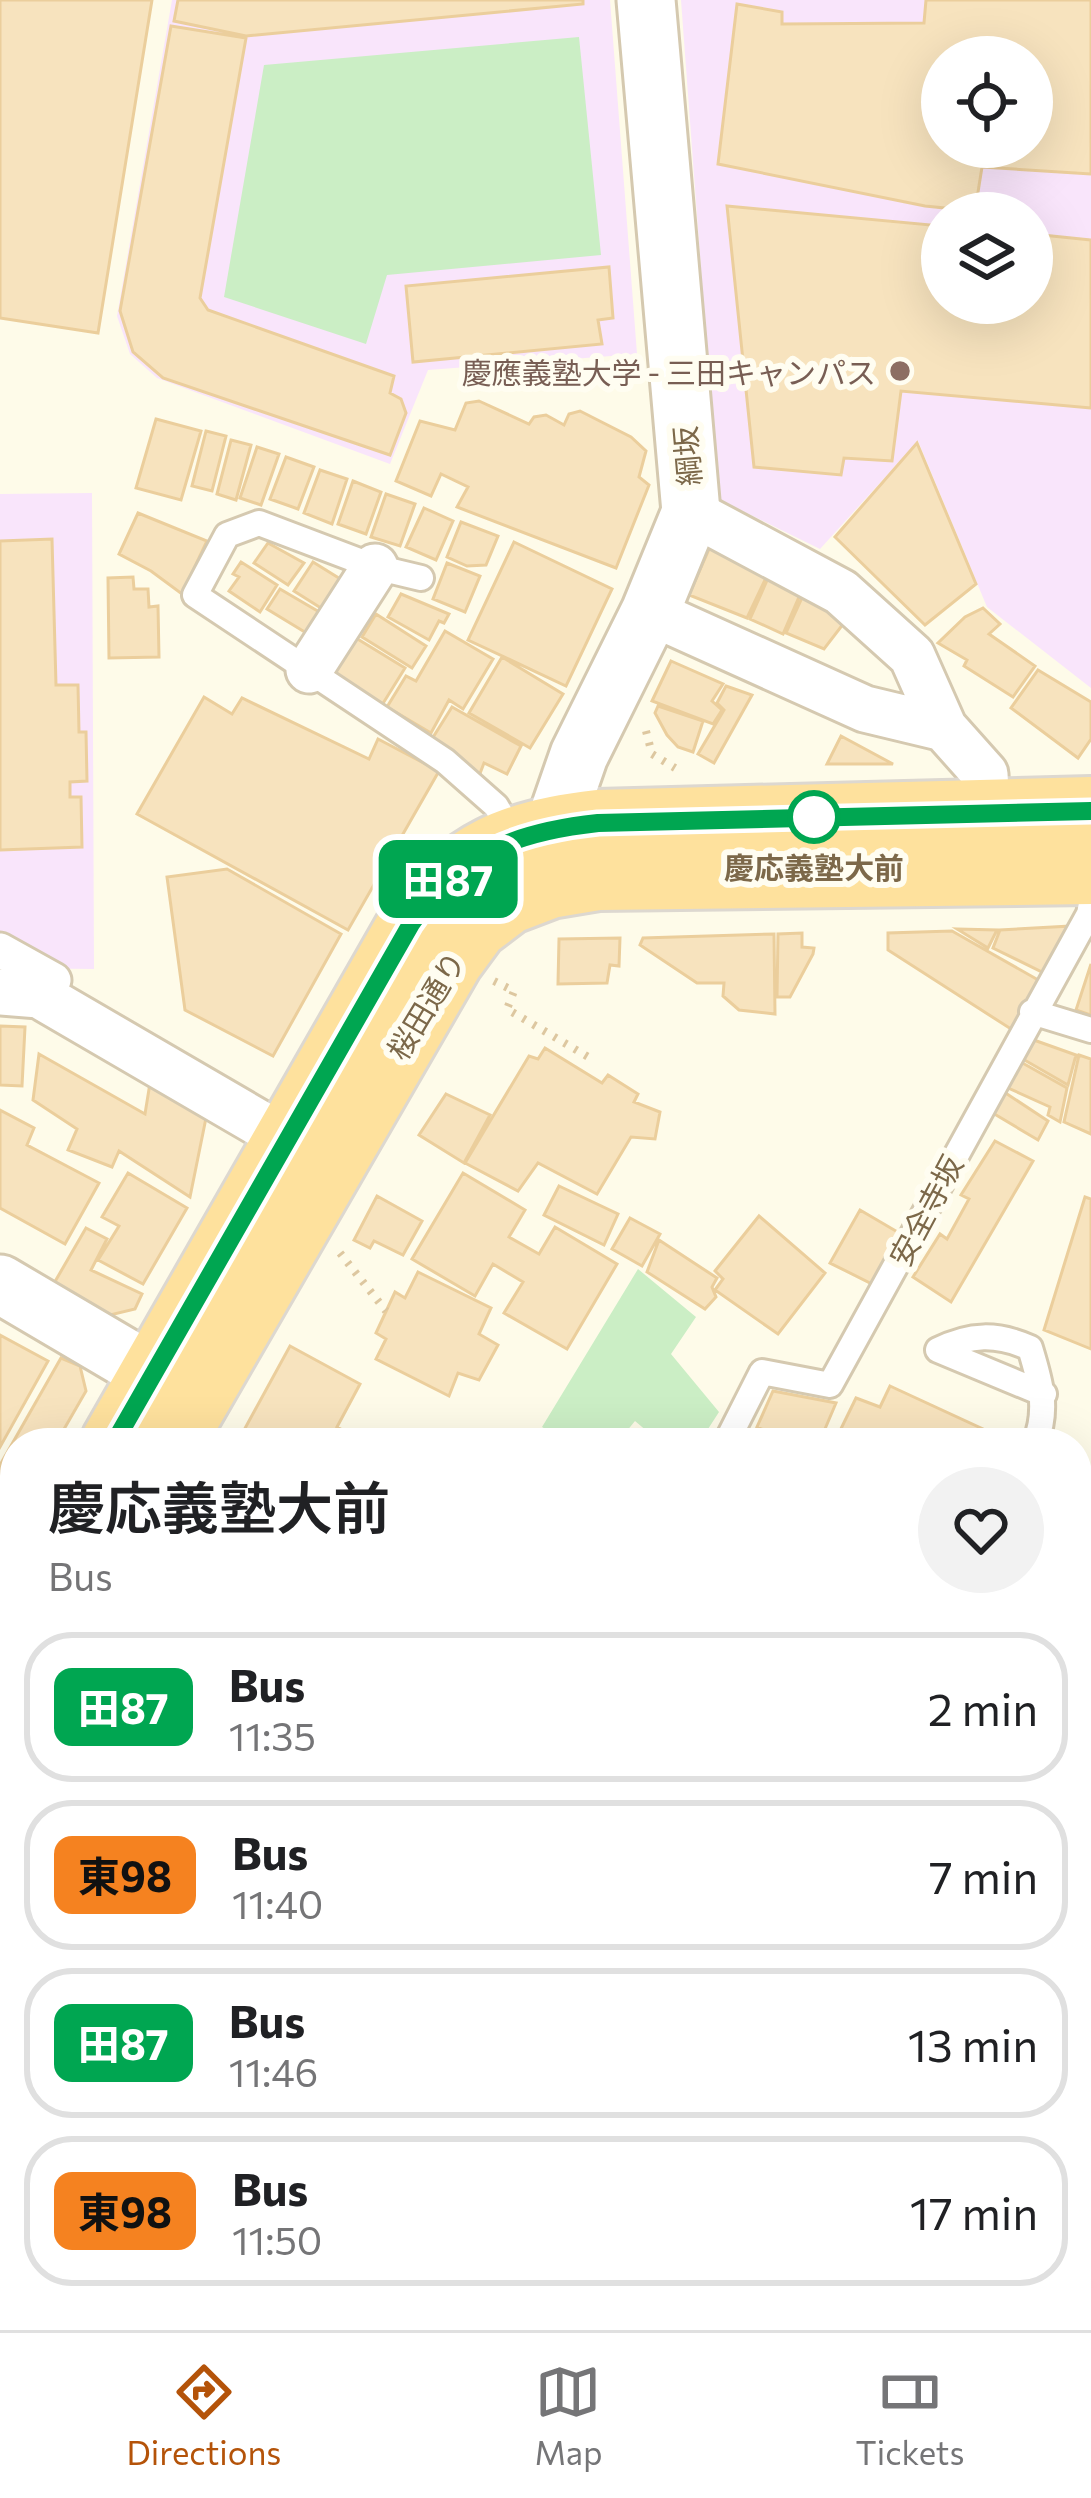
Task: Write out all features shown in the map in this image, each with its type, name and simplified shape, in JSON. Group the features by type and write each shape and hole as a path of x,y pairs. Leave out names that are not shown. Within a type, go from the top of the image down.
{"highway":[{"name":"桜田通り","path":"174,1405 288,1140 428,898 452,874 540,850 598,823 1091,811"},
{"name":"桜田通り","path":"540,850 649,873 1091,871"},
{"name":"桜田通り","path":"138,1428 174,1405 450,960 540,850"}],"street":[{"name":"綱坂","path":"540,850 691,512 646,0"},
{"path":"691,512 841,592 911,656 944,728 985,774 987,813"},
{"path":"309,670 375,567"},
{"path":"650,612 865,710 944,728"},
{"path":"0,950 54,980"},
{"path":"0,992 39,995 288,1140"},
{"path":"0,1284 174,1405"}],"lane":[{"path":"421,578 375,567 259,523 227,535 194,595 445,760 540,850"},
{"name":"安全寺坂","path":"734,1428 762,1372 830,1385 1091,904"},
{"path":"1032,1012 1091,1030"},
{"path":"1041,1428 1044,1394"}],"path":[{"path":"644,722 652,754 680,771"},
{"path":"488,978 514,991 507,1009 590,1058"},
{"path":"332,1242 386,1311"}],"shaded area":[{"path":"172,0 610,0 637,354 428,370 390,464 157,378 130,354 117,316"},
{"name":"慶應義塾大学 - 三田キャンパス","path":"681,0 1091,0 1091,688 987,607 918,441 820,549 718,499"},
{"path":"92,493 94,969 0,968 0,494"}],"green space":[{"path":"579,37 601,255 387,275 366,344 224,297 264,65"},
{"path":"638,1269 696,1317 671,1354 719,1412 709,1428 643,1428 635,1421 629,1428 542,1427"}],"building":[{"path":"0,0 152,0 98,333 0,318"},
{"path":"178,0 583,0 583,4 246,36 174,21"},
{"path":"926,0 1091,0 1091,174 998,168 1053,168 1053,36 921,36 921,168 982,168 978,192 921,192 921,205 718,164 737,4 782,12 782,24 924,23"},
{"path":"171,26 246,38 200,298 208,310 394,376 390,393 401,399 406,413 390,455 163,378 133,352 120,311"},
{"path":"727,206 921,224 921,324 1053,324 1053,236 1091,240 1091,408 901,391 892,461 844,458 841,475 754,467"},
{"path":"609,267 613,318 598,320 602,344 413,362 406,286"},
{"path":"479,401 529,424 534,417 546,415 564,425 569,414 580,411 631,437 646,451 639,477 649,485 616,568 457,507 468,487 441,474 431,496 396,481 420,421 455,430 466,403"},
{"path":"156,419 201,431 181,500 136,488"},
{"path":"206,431 226,436 212,491 192,486"},
{"path":"231,440 251,445 236,500 217,494"},
{"path":"917,443 976,584 925,625 835,537"},
{"path":"257,447 279,454 261,505 240,498"},
{"path":"286,457 314,467 298,509 270,499"},
{"path":"320,470 347,479 332,524 304,513"},
{"path":"353,481 381,492 366,534 338,524"},
{"path":"386,494 415,504 400,546 371,537"},
{"path":"424,508 453,521 436,560 406,547"},
{"path":"138,513 207,541 182,594 119,554"},
{"path":"461,522 498,536 486,565 467,566 447,557"},
{"path":"52,539 56,685 78,685 79,732 86,732 87,781 70,782 70,797 81,797 82,847 0,850 0,541"},
{"path":"713,540 772,565 747,618 689,595"},
{"path":"514,542 612,589 566,686 468,640"},
{"path":"268,543 304,563 288,585 254,563"},
{"path":"241,562 277,585 260,612 229,591 239,577 233,574"},
{"path":"313,562 342,580 324,610 294,591"},
{"path":"447,563 480,576 465,612 433,599"},
{"path":"772,569 805,583 783,634 750,619"},
{"path":"133,577 134,589 148,589 149,607 158,606 159,657 109,658 108,578"},
{"path":"280,589 321,613 308,634 267,609"},
{"path":"806,589 847,619 824,649 786,633"},
{"path":"401,594 449,614 444,623 439,621 429,640 388,617"},
{"path":"983,608 1000,624 989,634 1035,666 1013,697 938,643 965,617"},
{"path":"376,614 426,646 412,668 362,637"},
{"path":"445,631 493,659 463,709 449,700 431,733 387,707 406,676 416,681"},
{"path":"351,635 405,668 382,705 328,672"},
{"path":"502,657 563,694 530,748 469,713"},
{"path":"671,661 723,684 712,701 722,710 713,724 652,701"},
{"path":"1038,670 1091,702 1091,739 1078,758 1011,708"},
{"path":"726,686 752,695 714,763 698,754 724,710 717,703"},
{"path":"204,697 232,714 242,698 369,759 378,739 439,771 348,930 137,814"},
{"path":"658,706 703,721 693,752 678,747 667,735 655,713"},
{"path":"452,707 521,746 507,774 484,763 479,776 432,739"},
{"path":"841,736 893,764 827,764"},
{"path":"227,869 341,934 273,1056 185,1010 167,877"},
{"path":"1072,926 1044,973 993,948 1000,930"},
{"path":"957,929 997,930 988,948"},
{"path":"952,931 1040,981 1011,1029 888,950 888,933"},
{"path":"802,933 802,947 814,948 813,954 790,997 777,997 778,934"},
{"path":"774,934 775,1014 739,1010 723,996 724,983 697,983 640,945 643,938"},
{"path":"620,938 619,966 610,965 607,983 558,984 559,939"},
{"path":"1091,964 1091,1015 1076,1010"},
{"path":"0,1026 25,1027 22,1086 0,1085"},
{"path":"1031,1039 1076,1055 1068,1085 1021,1058"},
{"path":"545,1048 602,1083 608,1075 638,1094 634,1102 660,1112 655,1139 631,1137 597,1194 538,1163 518,1191 465,1163 529,1056 538,1059"},
{"path":"39,1054 145,1114 150,1083 207,1113 190,1197 119,1151 112,1167 68,1150 77,1129 33,1100"},
{"path":"1079,1055 1091,1059 1091,1134 1064,1122"},
{"path":"1019,1061 1067,1088 1060,1122 1048,1115 1050,1107 1006,1087"},
{"path":"1001,1090 1048,1121 1038,1140 991,1112"},
{"path":"446,1094 490,1115 464,1163 419,1135"},
{"path":"0,1110 34,1128 27,1145 99,1183 65,1244 0,1208"},
{"path":"995,1141 1033,1161 951,1302 913,1277 940,1234 947,1239 969,1199 961,1195"},
{"path":"128,1173 187,1208 143,1284 98,1260 119,1226 102,1217"},
{"path":"463,1173 525,1210 509,1237 539,1254 555,1227 617,1264 567,1349 504,1313 523,1282 493,1264 475,1296 412,1259"},
{"path":"559,1186 618,1214 604,1245 544,1215"},
{"path":"377,1196 422,1221 403,1255 374,1241 370,1248 354,1240"},
{"path":"1085,1197 1091,1199 1091,1349 1044,1330"},
{"path":"860,1210 901,1234 874,1285 830,1263"},
{"path":"759,1216 825,1273 778,1334 715,1290 723,1279 715,1271"},
{"path":"630,1218 660,1234 642,1266 612,1249"},
{"path":"86,1228 107,1239 91,1270 142,1294 135,1309 106,1316 53,1285"},
{"path":"659,1240 717,1278 712,1287 716,1297 705,1309 647,1272"},
{"path":"418,1272 491,1308 479,1334 498,1345 479,1380 458,1373 449,1396 376,1359 386,1339 376,1333 395,1292 405,1298"},
{"path":"0,1335 48,1361 11,1428 0,1428"},
{"path":"290,1346 360,1384 339,1428 245,1428"},
{"path":"61,1358 80,1366 86,1391 65,1428 21,1428"},
{"path":"890,1386 981,1428 841,1428 856,1398 880,1407"},
{"path":"773,1391 836,1403 825,1428 757,1427"}],"bus line":[{"name":"田87","path":"123,1428 411,924 428,898 480,855 554,827 598,823 1091,811"}],"place":[{"name":"慶應義塾大学 - 三田キャンパス","path":"900,371"},
{"name":"慶応義塾大前","path":"814,817"}]}
